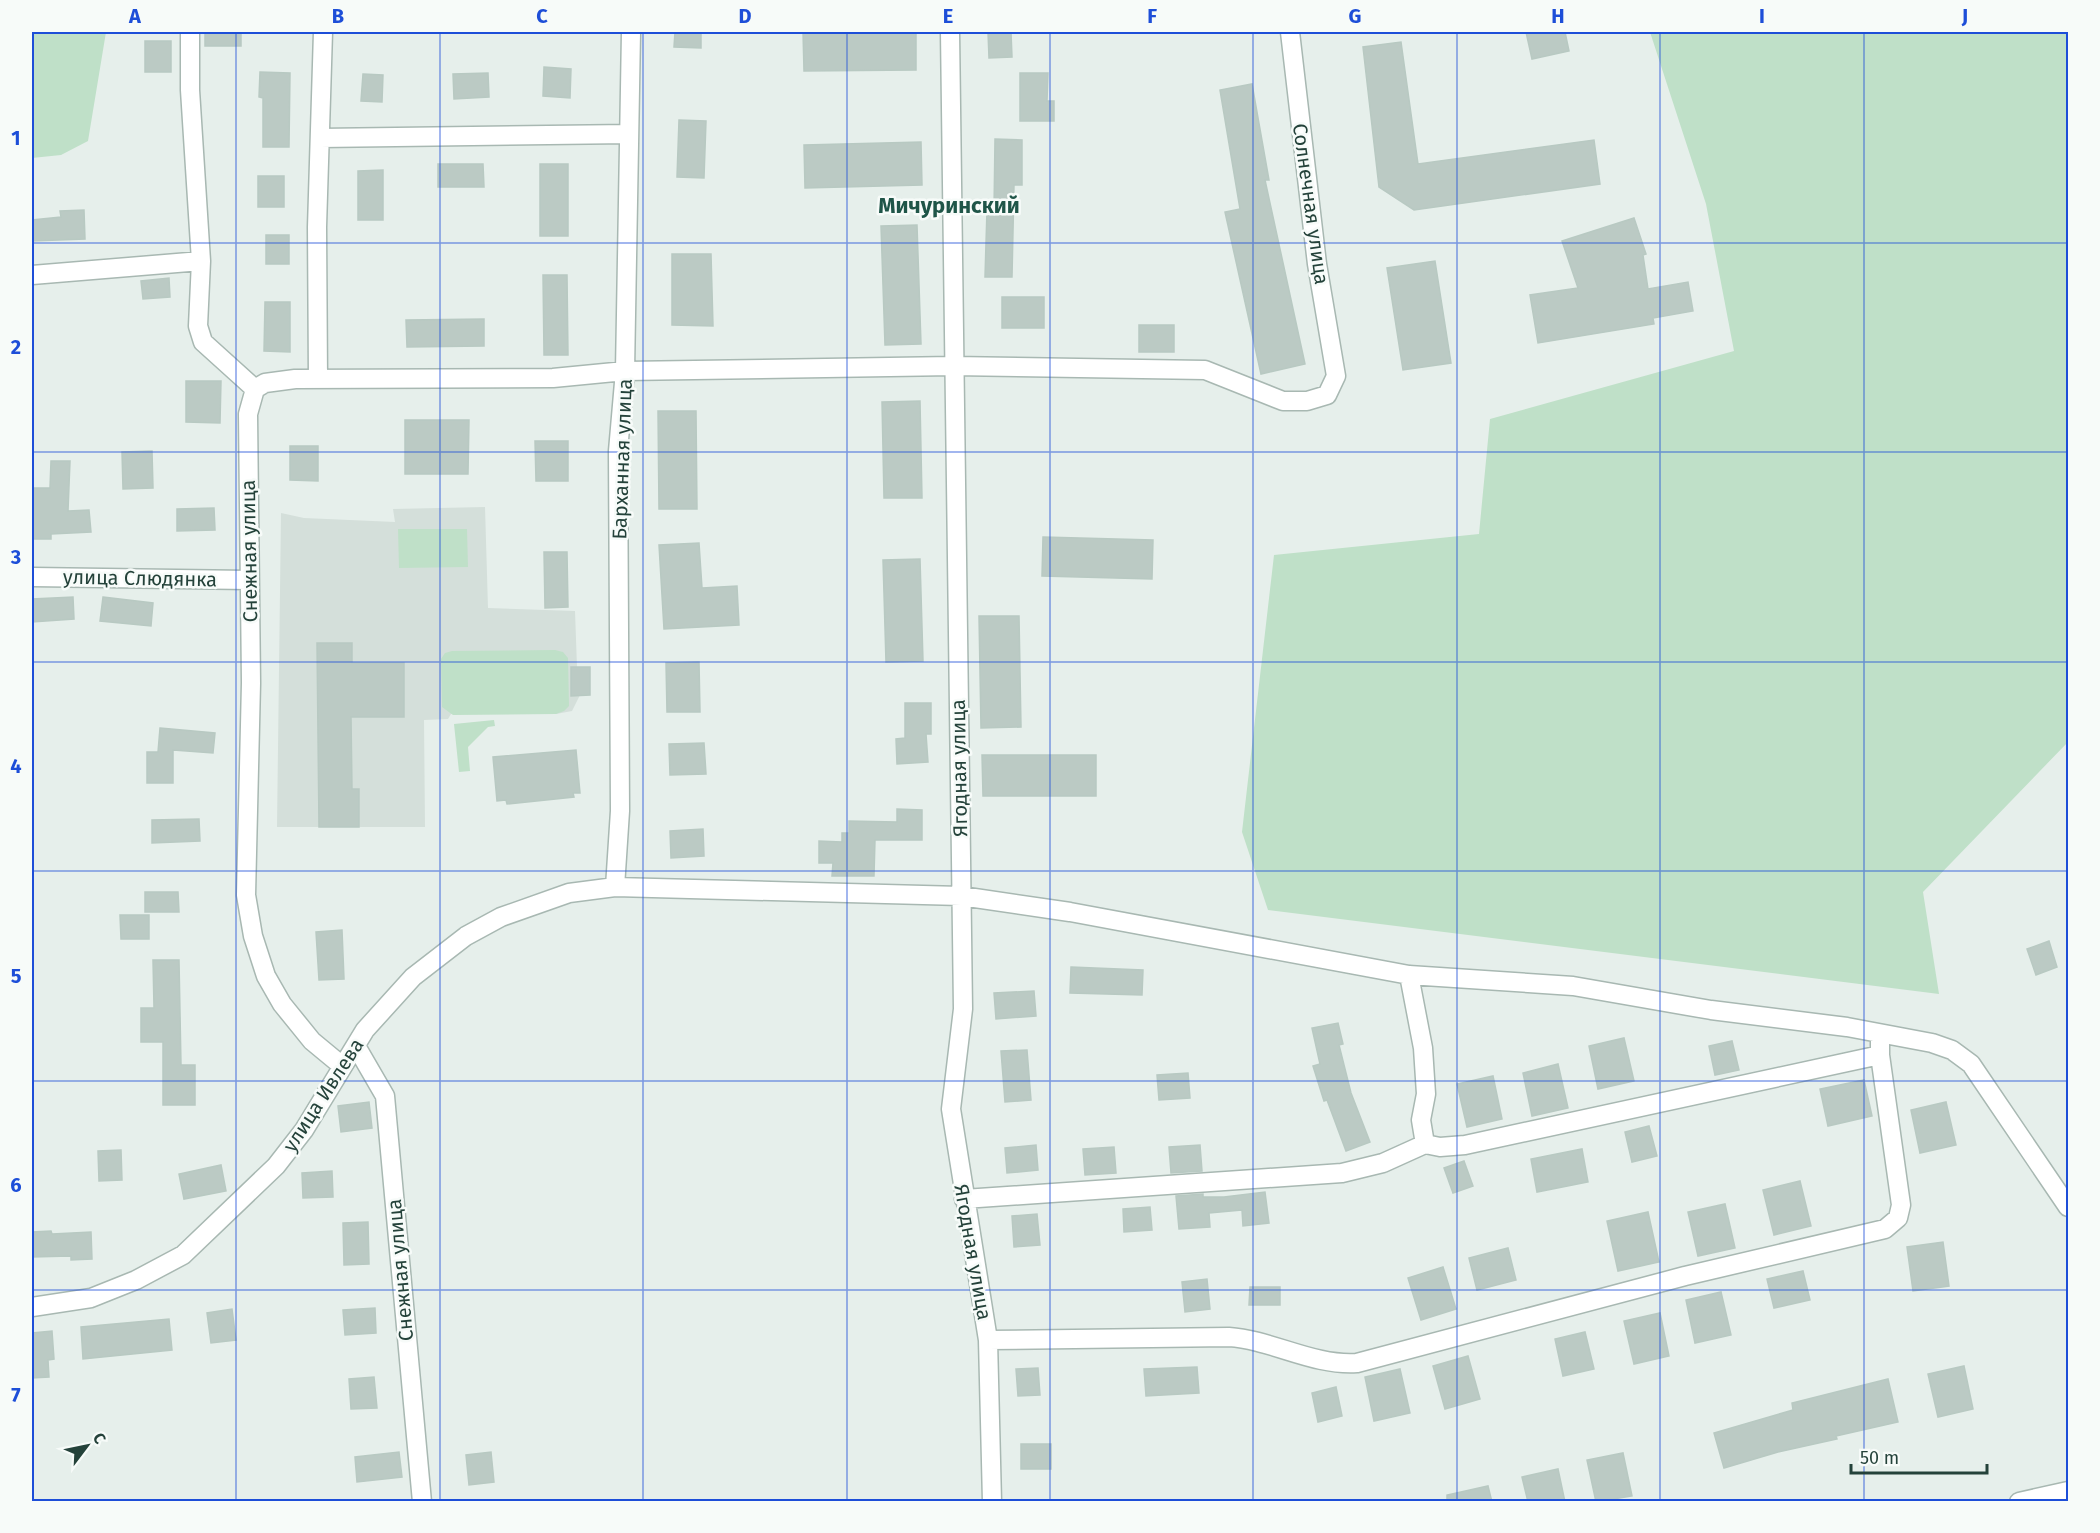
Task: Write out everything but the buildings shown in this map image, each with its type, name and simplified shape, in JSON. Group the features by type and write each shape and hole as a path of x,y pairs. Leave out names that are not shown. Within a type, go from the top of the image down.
{"street":[{"path":"190,32 190,90 201,261 198,326 203,342 255,389 276,381 318,379 553,378 625,371 953,366"},
{"path":"318,379 323,32"},
{"name":"Барханная улица","path":"615,887 620,811 618,451 625,371 631,32"},
{"name":"Ягодная улица","path":"950,32 963,1010 951,1109 988,1340 992,1502"},
{"name":"Солнечная улица","path":"953,366 1205,370 1283,401 1307,401 1328,395 1336,376 1317,264 1290,32"},
{"path":"320,138 629,134"},
{"path":"32,276 201,261"},
{"name":"Снежная улица","path":"255,389 248,414 251,683 246,895 254,936 266,976 282,1004 312,1041 341,1065"},
{"name":"улица Слюдянка","path":"32,577 249,580"},
{"name":"улица Ивлева","path":"32,1307 91,1298 136,1280 183,1255 276,1166 304,1130 341,1065 365,1030 413,977 466,936 501,917 569,893 615,887 961,896 1070,912 1409,975 1573,986 1711,1010 1846,1027 1932,1043 1952,1050 1971,1064 2068,1207"},
{"path":"1409,975 1423,1048 1426,1094 1421,1120 1425,1144"},
{"path":"988,1340 1228,1337 1253,1339 1326,1361 1341,1364 1357,1363 1685,1276 1885,1229 1898,1218 1901,1205 1880,1055 1880,1035"},
{"name":"Снежная улица","path":"356,1046 385,1096 422,1502"},
{"path":"964,1199 1342,1173 1383,1163 1425,1144 1465,1145 1659,1101 1880,1055"},
{"path":"2019,1502 2068,1491"}],"shaded area":[{"path":"485,507 488,608 575,611 577,667 571,667 571,695 580,695 572,711 556,714 451,714 448,719 424,720 425,827 277,827 281,513 304,518 395,522 393,509"}],"green space":[{"path":"32,32 106,32 88,141 61,155 32,158"},
{"path":"1650,32 2068,32 2068,742 1923,892 1939,994 1268,910 1242,832 1274,555 1479,534 1490,419 1734,351 1706,204"},
{"path":"398,529 467,529 468,567 399,568"},
{"path":"555,650 563,652 568,658 569,706 564,711 556,714 453,715 442,707 441,659 445,653 452,651"},
{"path":"494,720 495,726 488,727 468,747 470,771 459,772 454,724"}],"district":[{"name":"Мичуринский","path":"949,205"}]}
